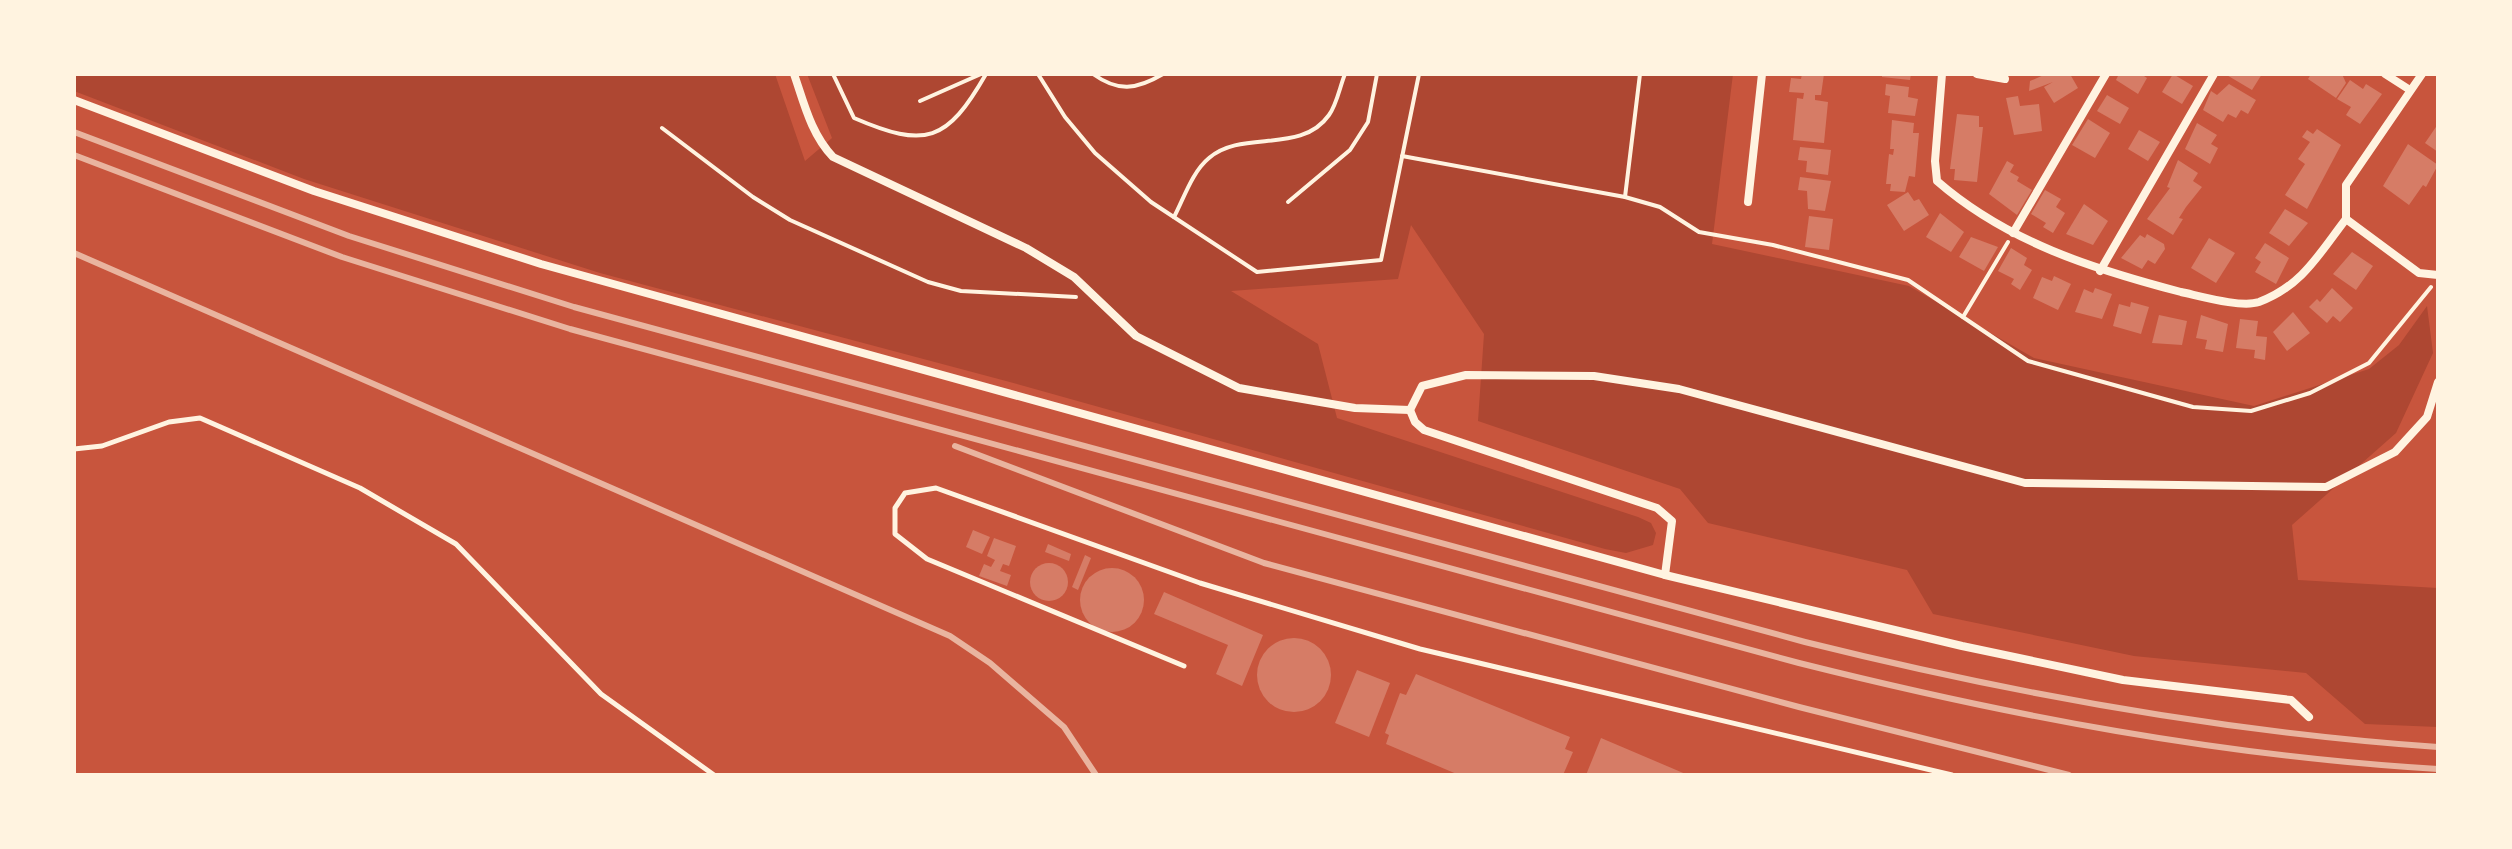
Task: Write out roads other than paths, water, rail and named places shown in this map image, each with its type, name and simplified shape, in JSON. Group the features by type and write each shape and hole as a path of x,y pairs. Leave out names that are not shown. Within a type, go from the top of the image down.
{"street":[{"path":"794,74 812,125 833,157 1026,248 1074,277 1136,336 1239,388 1355,408 1410,410"},
{"path":"1748,202 1762,74"},
{"path":"1942,74 1935,161 1937,181 2013,233 2100,271 2207,298 2256,303 2295,285 2346,219 2346,185 2422,74"},
{"path":"1977,74 2005,79"},
{"path":"2013,233 2106,74"},
{"path":"2100,271 2214,74"},
{"path":"2385,74 2410,90"},
{"path":"74,100 314,191 541,264 1665,575 1962,646 2123,680 2266,694 2291,700 2309,717"},
{"path":"2346,219 2419,273 2438,277"},
{"path":"1665,575 1672,521 1657,508 1435,434 1415,422 1410,410 1422,386 1466,375 1594,376 1679,389 2025,483 2326,487 2395,452 2427,417 2438,382"}],"lane":[{"path":"74,449 102,446 169,422 200,418 360,488 456,544 601,694 714,775"},
{"path":"1184,666 927,559 895,534 895,508 905,493 936,488 1200,583 1420,649 1952,775"}],"railway":[{"path":"74,132 349,236 574,307 1805,642 1962,678 2119,708 2278,732 2438,747"},
{"path":"74,155 342,257 570,329 1799,663 1957,700 2116,731 2276,754 2438,769"},
{"path":"74,253 950,636 990,663 1064,727 1096,775"},
{"path":"955,446 1264,563 1799,707 2069,775"}]}
